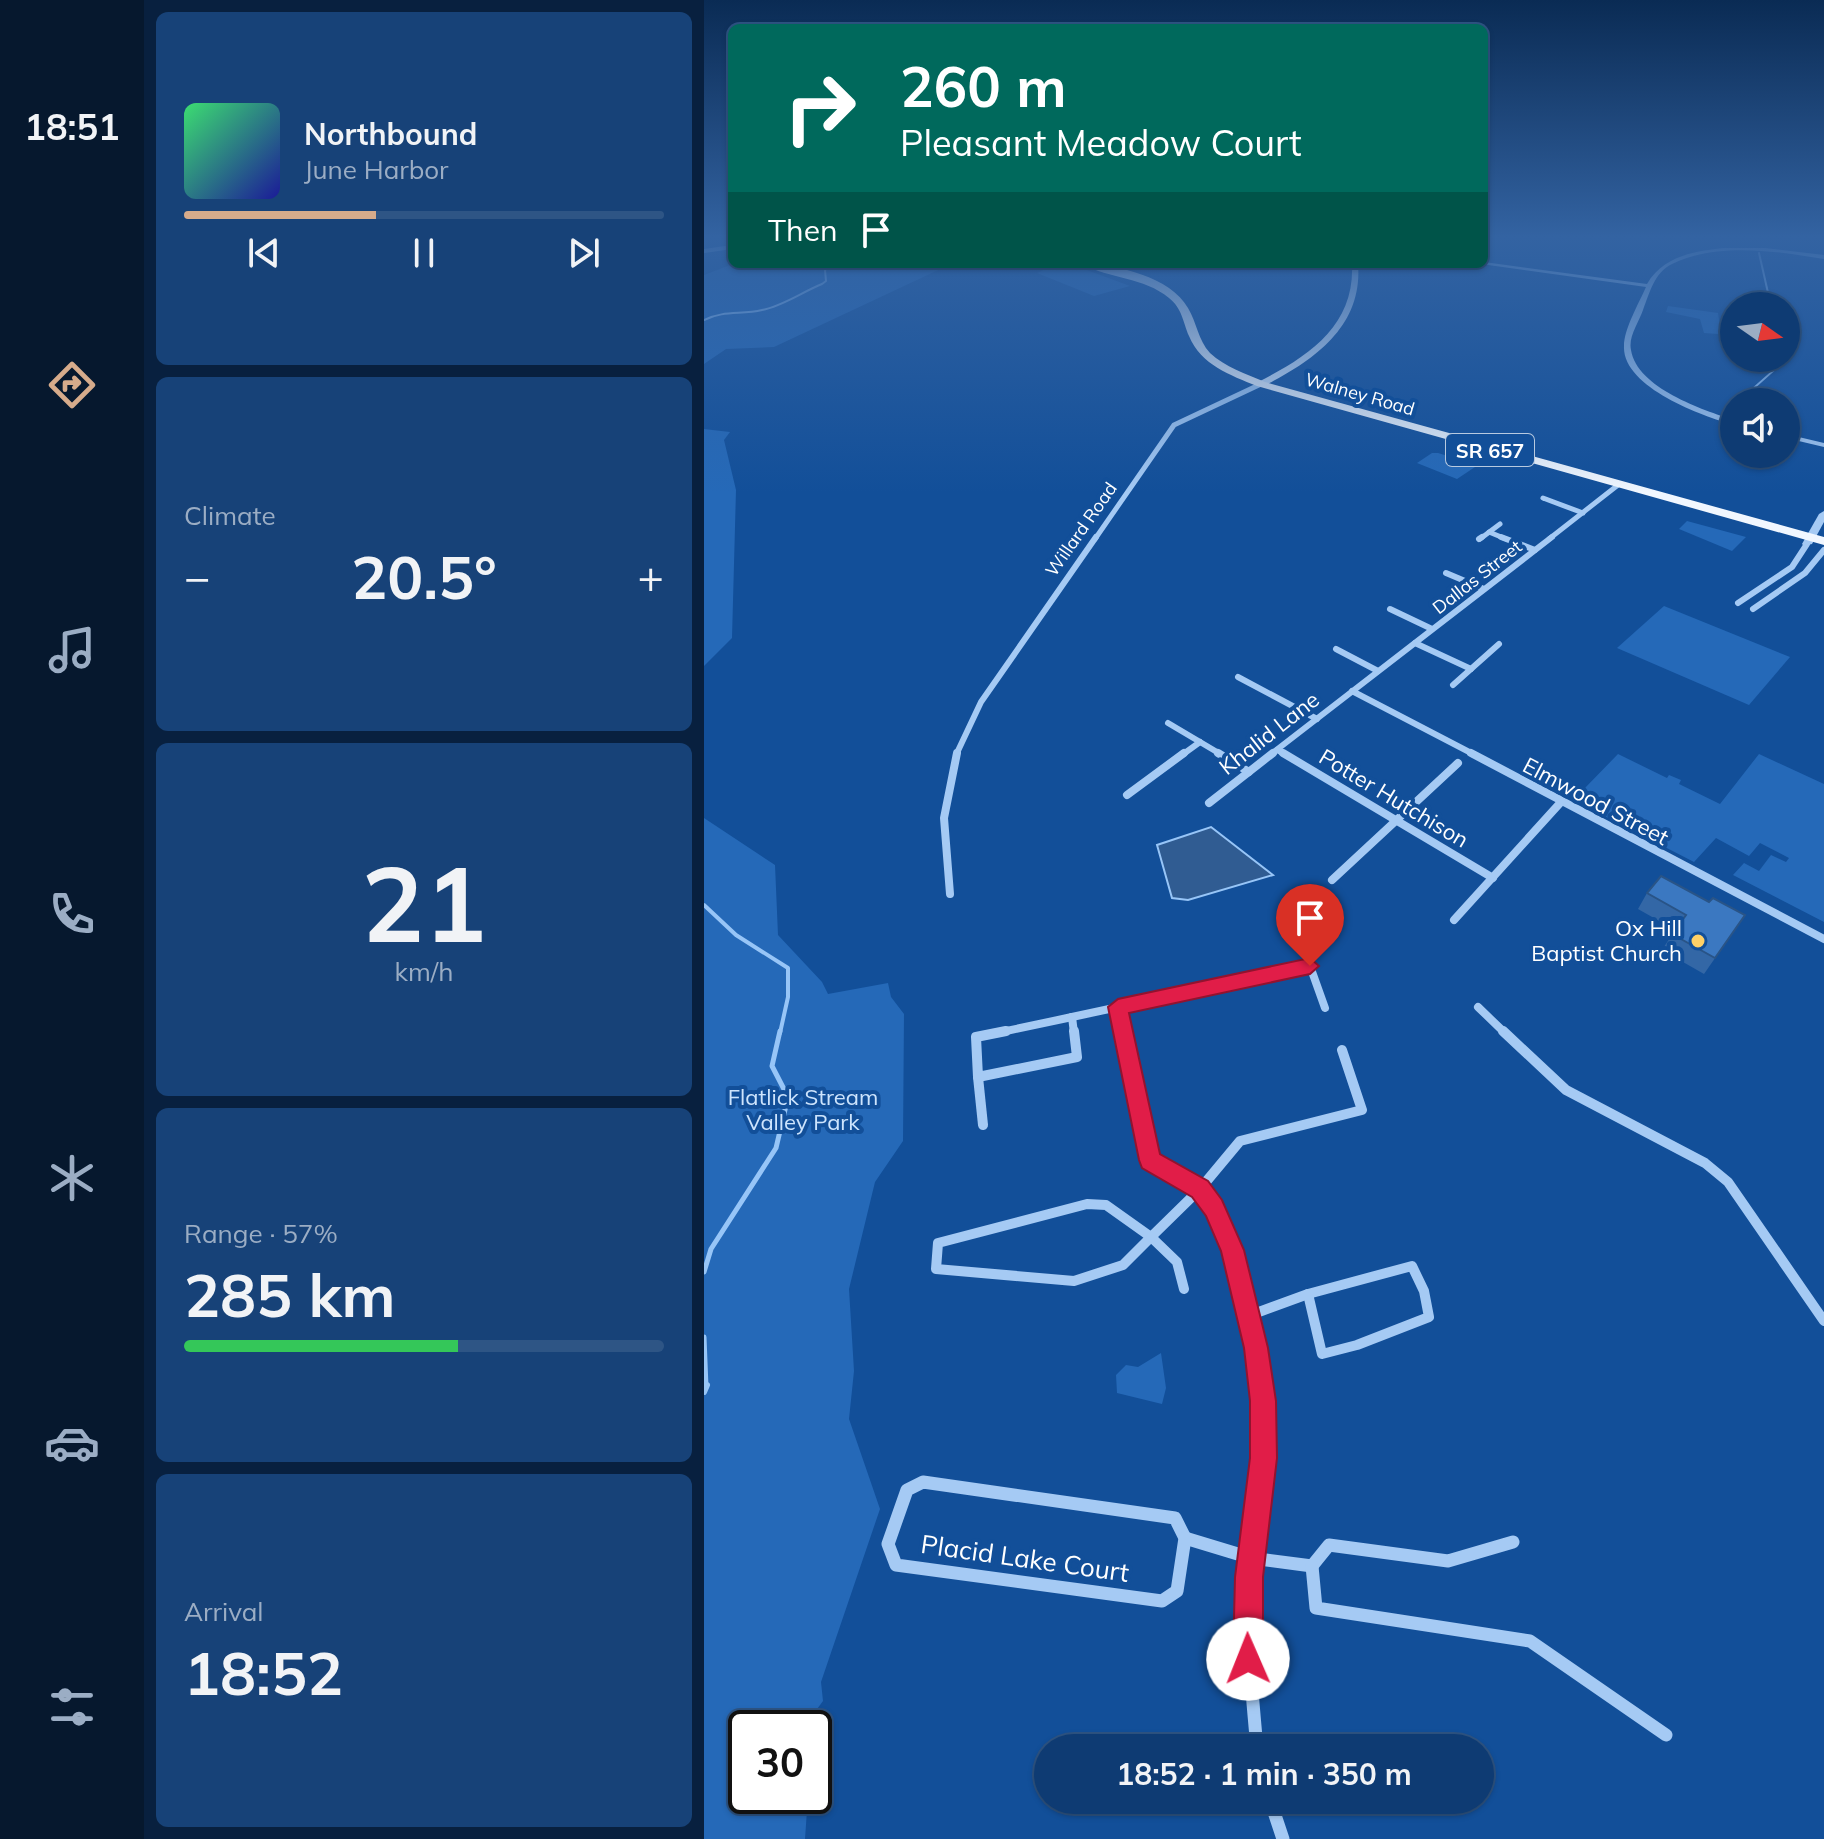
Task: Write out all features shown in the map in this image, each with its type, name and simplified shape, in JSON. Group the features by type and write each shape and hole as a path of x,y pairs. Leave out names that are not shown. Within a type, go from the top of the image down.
{"main road":[{"name":"Walney Road","path":"1190,321 1204,353 1227,369 1261,384 1814,541 1824,550"},
{"name":"Willard Road","path":"1261,384 1304,358 1341,321"}],"street":[{"path":"1636,321 1628,342 1632,362 1662,391 1720,417"},
{"name":"Willard Road","path":"950,894 943,842 944,797 960,741 981,702 1169,430 1185,417 1261,384"},
{"path":"1800,439 1824,445"},
{"name":"Dallas Street","path":"1352,691 1618,485"},
{"path":"1543,498 1583,513"},
{"path":"1738,603 1792,567 1814,541 1824,514"},
{"path":"1479,539 1500,524"},
{"path":"1489,532 1535,550"},
{"path":"1753,609 1805,573 1824,550"},
{"path":"1446,573 1484,589"},
{"path":"1390,609 1432,629"},
{"path":"1415,643 1471,669"},
{"path":"1453,685 1499,644"},
{"path":"1336,649 1378,671"},
{"path":"1238,677 1317,719"},
{"name":"Khalid Lane","path":"1209,803 1352,691"},
{"name":"Elmwood Street","path":"1352,691 1824,939"},
{"path":"1168,723 1249,772"},
{"path":"1127,795 1200,742"},
{"name":"Potter Hutchison","path":"1277,750 1493,878"},
{"path":"1332,880 1458,763"},
{"path":"1454,920 1561,802"},
{"path":"983,1125 976,1037 1310,966 1325,1008"},
{"path":"1118,1007 1150,1160 1200,1189 1225,1228 1261,1374 1261,1490 1251,1558 1247,1638 1256,1734"},
{"path":"1478,1007 1566,1090 1705,1163 1728,1182 1824,1321"},
{"path":"978,1077 1077,1057 1072,1016"},
{"path":"1184,1289 1177,1262 1153,1238 1106,1205 1087,1204 938,1243 936,1269 1074,1281 1123,1265 1153,1238 1200,1189 1240,1141 1362,1110 1342,1050"},
{"path":"1248,1316 1308,1294 1412,1266 1424,1291 1429,1317 1357,1345 1322,1354 1308,1294"},
{"name":"Placid Lake Court","path":"1185,1538 1177,1591 1162,1601 896,1565 888,1544 907,1490 923,1482 1175,1518 1185,1538 1251,1558 1312,1566"},
{"path":"1513,1542 1448,1561 1329,1545 1312,1566 1316,1608 1530,1641 1666,1735"},
{"path":"1275,1814 1283,1839"}],"green space":[{"path":"704,321 830,321 774,347 726,349 704,364"},
{"path":"1701,321 1719,321 1720,334 1704,333"},
{"path":"704,429 730,432 724,440 736,490 732,638 704,666"},
{"path":"1432,453 1478,465 1457,479 1417,463"},
{"path":"1687,521 1746,537 1732,551 1679,529"},
{"path":"1664,606 1790,657 1749,705 1617,648"},
{"path":"1618,754 1667,778 1669,775 1681,780 1679,784 1720,804 1759,754 1824,784 1824,922 1733,875 1744,863 1759,871 1771,855 1786,862 1789,858 1760,843 1749,856 1716,838 1694,862 1589,808 1582,799 1583,790"},
{"name":"Flatlick Stream Valley Park","path":"704,818 775,865 778,935 822,982 828,994 888,983 891,997 904,1014 903,1141 875,1182 849,1289 854,1371 849,1419 880,1509 821,1682 823,1701 816,1710 728,1710 728,1814 807,1814 805,1839 704,1839"},
{"path":"1161,1353 1166,1388 1162,1404 1117,1393 1116,1375 1126,1365 1138,1367"}],"shaded area":[{"path":"1211,827 1273,875 1188,900 1172,898 1157,845"}],"building":[{"path":"1661,876 1709,902 1713,898 1745,915 1715,958 1672,934 1686,915 1647,893"}],"waterway":[{"path":"1754,388 1772,372"},
{"path":"704,905 736,935 788,968 788,997 780,1033"},
{"path":"704,1272 711,1249 776,1148 788,1097 772,1066 780,1031"},
{"path":"704,1337 706,1387"},
{"path":"704,1392 707,1385"}],"place":[{"name":"Ox Hill Baptist Church","path":"1698,941"}],"route":[{"path":"1248,1659 1249,1577 1264,1458 1263,1401 1256,1348 1233,1250 1214,1208 1200,1189 1150,1160 1118,1007 1310,966"}]}
